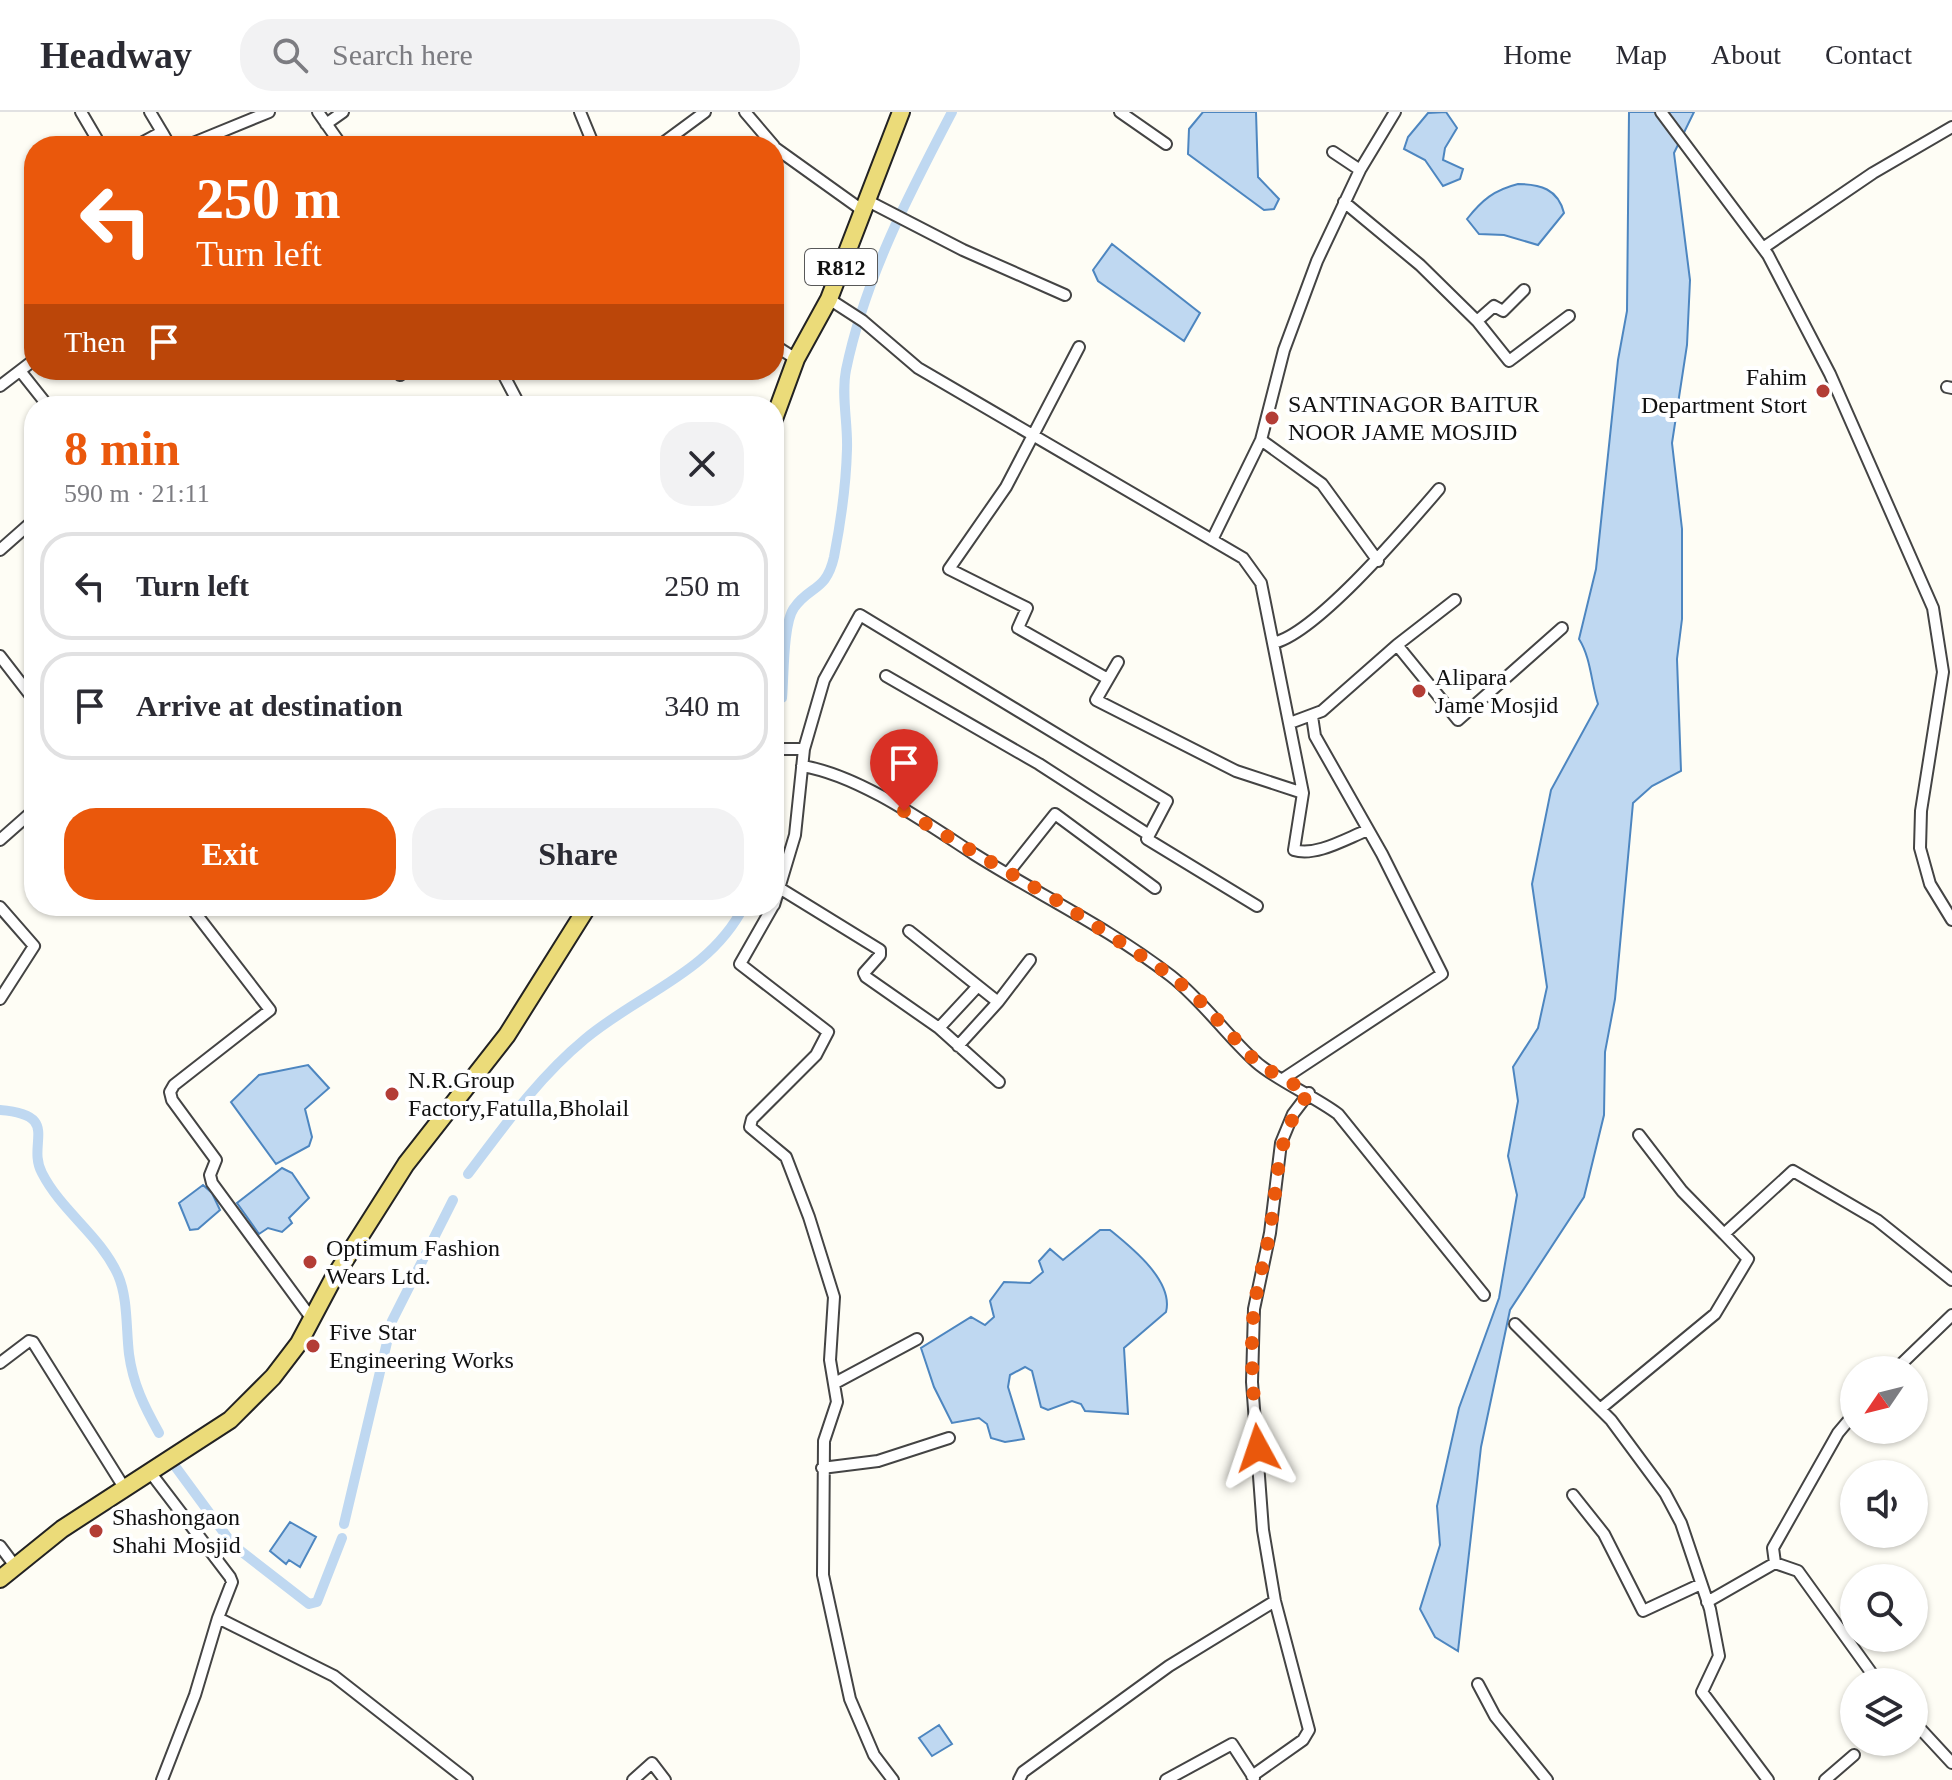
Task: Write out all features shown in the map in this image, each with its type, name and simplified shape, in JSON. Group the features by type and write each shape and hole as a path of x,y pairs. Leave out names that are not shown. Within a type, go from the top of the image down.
{"main road":[{"name":"R812","path":"782,396 796,359 829,299 901,112"},
{"path":"0,1579 62,1529 230,1420 273,1377 406,1164 507,1035 582,916"}],"street":[{"path":"81,112 95,136"},
{"path":"150,112 164,136"},
{"path":"210,136 269,112"},
{"path":"318,112 335,136"},
{"path":"326,124 343,112"},
{"path":"580,112 590,136"},
{"path":"673,136 705,112"},
{"path":"745,112 765,136"},
{"path":"1120,112 1166,144"},
{"path":"1212,540 1261,440 1284,350 1317,261 1360,170 1395,112"},
{"path":"1661,112 1763,248 1830,374 1933,608 1943,672 1925,782 1920,848 1930,884 1952,920"},
{"path":"1763,248 1862,180 1952,127"},
{"path":"155,136 162,132"},
{"path":"1333,152 1360,170"},
{"path":"784,153 864,205 894,215 1065,295"},
{"path":"1344,202 1420,265 1477,321 1509,361 1569,316"},
{"path":"1477,321 1494,306 1503,311 1524,290"},
{"path":"829,299 863,321 918,368 1243,558 1257,574 1303,793 1294,850 1302,853 1368,830"},
{"path":"1079,347 1006,487 949,569 1027,608 1018,628 1108,679"},
{"path":"784,351 796,359"},
{"path":"0,386 24,369"},
{"path":"21,372 24,376"},
{"path":"27,380 40,396"},
{"path":"1261,440 1322,484 1378,561"},
{"path":"1273,643 1299,630 1378,561 1439,489"},
{"path":"0,550 24,529"},
{"path":"1290,723 1312,716 1455,600"},
{"path":"784,877 795,835 804,749 828,670 860,615 1167,801 1147,839 1257,906"},
{"path":"1397,645 1458,720 1562,628"},
{"path":"0,656 24,687"},
{"path":"1118,662 1096,700 1236,771 1303,793"},
{"path":"886,676 1039,764 1149,835"},
{"path":"1283,1079 1442,974 1368,830 1315,736 1312,716"},
{"path":"784,749 804,749"},
{"path":"802,766 823,769 904,811 1172,976 1201,1002 1258,1064 1309,1093 1338,1114 1484,1295"},
{"path":"1008,873 1055,814 1155,888"},
{"path":"2,832 24,817"},
{"path":"784,891 880,950 880,955 865,975 939,1028 999,1082"},
{"path":"0,907 34,946 0,999"},
{"path":"198,916 270,1010 174,1085 170,1092 172,1100 216,1160 210,1179 220,1195 312,1319"},
{"path":"768,916 740,964 828,1032 816,1055 752,1119 750,1127 786,1157 834,1297 830,1360 837,1402 824,1441 823,1575 850,1699 874,1755 893,1780"},
{"path":"909,931 998,1002"},
{"path":"958,1046 998,1002 1030,960"},
{"path":"939,1028 978,986"},
{"path":"1166,1780 1232,1744 1253,1778 1303,1740 1309,1730 1275,1601 1263,1530 1252,1382 1254,1309 1270,1233 1281,1143 1293,1114 1309,1093"},
{"path":"1600,1409 1715,1314 1748,1259 1682,1191 1639,1135"},
{"path":"1724,1234 1790,1173 1797,1171 1877,1220 1952,1280"},
{"path":"1910,1356 1952,1315"},
{"path":"1515,1324 1600,1409 1665,1493 1681,1523 1707,1602 1719,1656 1702,1692 1768,1780"},
{"path":"835,1383 917,1339"},
{"path":"0,1363 25,1343 33,1342 125,1489"},
{"path":"1775,1563 1773,1548 1840,1431"},
{"path":"822,1468 878,1461 949,1438"},
{"path":"150,1472 230,1577 231,1587 218,1618 195,1695 162,1780"},
{"path":"1573,1495 1604,1534 1643,1611 1701,1584"},
{"path":"0,1546 15,1566"},
{"path":"1707,1602 1775,1563 1798,1571 1868,1668"},
{"path":"1019,1780 1023,1772 1169,1666 1275,1601"},
{"path":"218,1618 334,1676 467,1780"},
{"path":"1478,1684 1495,1716 1547,1780"},
{"path":"1928,1737 1952,1763"},
{"path":"1825,1780 1853,1756"},
{"path":"633,1780 652,1763 665,1780"}],"water":[{"path":"1203,112 1256,112 1258,177 1279,199 1274,209 1264,210 1188,154 1189,129"},
{"path":"1446,112 1457,128 1445,148 1443,160 1463,169 1460,179 1443,186 1425,160 1404,149 1408,137 1428,113"},
{"path":"1629,112 1694,112 1674,153 1690,280 1687,345 1672,443 1682,529 1682,619 1677,659 1681,771 1652,786 1633,803 1615,999 1605,1052 1604,1115 1584,1197 1510,1310 1481,1447 1458,1651 1435,1637 1420,1609 1440,1545 1437,1506 1459,1408 1499,1298 1517,1195 1508,1156 1518,1101 1513,1067 1538,1028 1547,987 1532,884 1551,790 1598,704 1579,639 1596,569 1618,360 1627,311"},
{"path":"1518,184 1534,185 1553,193 1564,213 1538,245 1504,235 1479,234 1467,219 1489,197"},
{"path":"1112,244 1200,313 1184,341 1098,281 1093,270"},
{"path":"308,1065 329,1088 305,1109 312,1137 309,1146 276,1164 231,1102 259,1075"},
{"path":"282,1168 292,1173 309,1198 289,1218 292,1223 282,1232 268,1228 259,1234 237,1203"},
{"path":"203,1185 212,1193 220,1210 198,1229 190,1230 179,1203"},
{"path":"1100,1230 1110,1230 1139,1255 1164,1288 1167,1300 1166,1312 1124,1348 1128,1414 1085,1411 1081,1404 1072,1401 1048,1410 1041,1407 1032,1371 1025,1367 1010,1375 1008,1387 1024,1439 1005,1442 991,1438 987,1424 979,1418 952,1423 934,1387 921,1348 971,1317 985,1325 994,1317 990,1301 1004,1282 1030,1283 1043,1272 1039,1261 1050,1249 1063,1260"},
{"path":"290,1522 316,1537 300,1567 289,1560 286,1564 270,1551"},
{"path":"939,1725 952,1744 932,1756 919,1738"}],"waterway":[{"path":"784,668 790,615 827,576 834,557 846,463 845,380 854,336 890,237 952,112"},
{"path":"468,1174 523,1103 568,1054 606,1023 713,949 738,916"},
{"path":"0,1110 19,1113 36,1124 38,1162 42,1173 60,1200 101,1248 118,1275 125,1304 133,1375 159,1433"},
{"path":"344,1524 392,1321 453,1200"},
{"path":"172,1462 233,1545 309,1604 317,1602 342,1538"}],"place":[{"name":"Fahim Department Stort","path":"1823,391"},
{"name":"SANTINAGOR BAITUR NOOR JAME MOSJID","path":"1272,418"},
{"name":"Alipara Jame Mosjid","path":"1419,691"},
{"name":"N.R.Group Factory,Fatulla,Bholail","path":"392,1094"},
{"name":"Optimum Fashion Wears Ltd.","path":"310,1262"},
{"name":"Five Star Engineering Works","path":"313,1346"},
{"name":"Shashongaon Shahi Mosjid","path":"96,1531"}],"route":[{"path":"904,811 1056,900 1172,976 1201,1002 1258,1064 1309,1093 1293,1114 1281,1143 1270,1233 1254,1309 1252,1382 1258,1448"}]}
